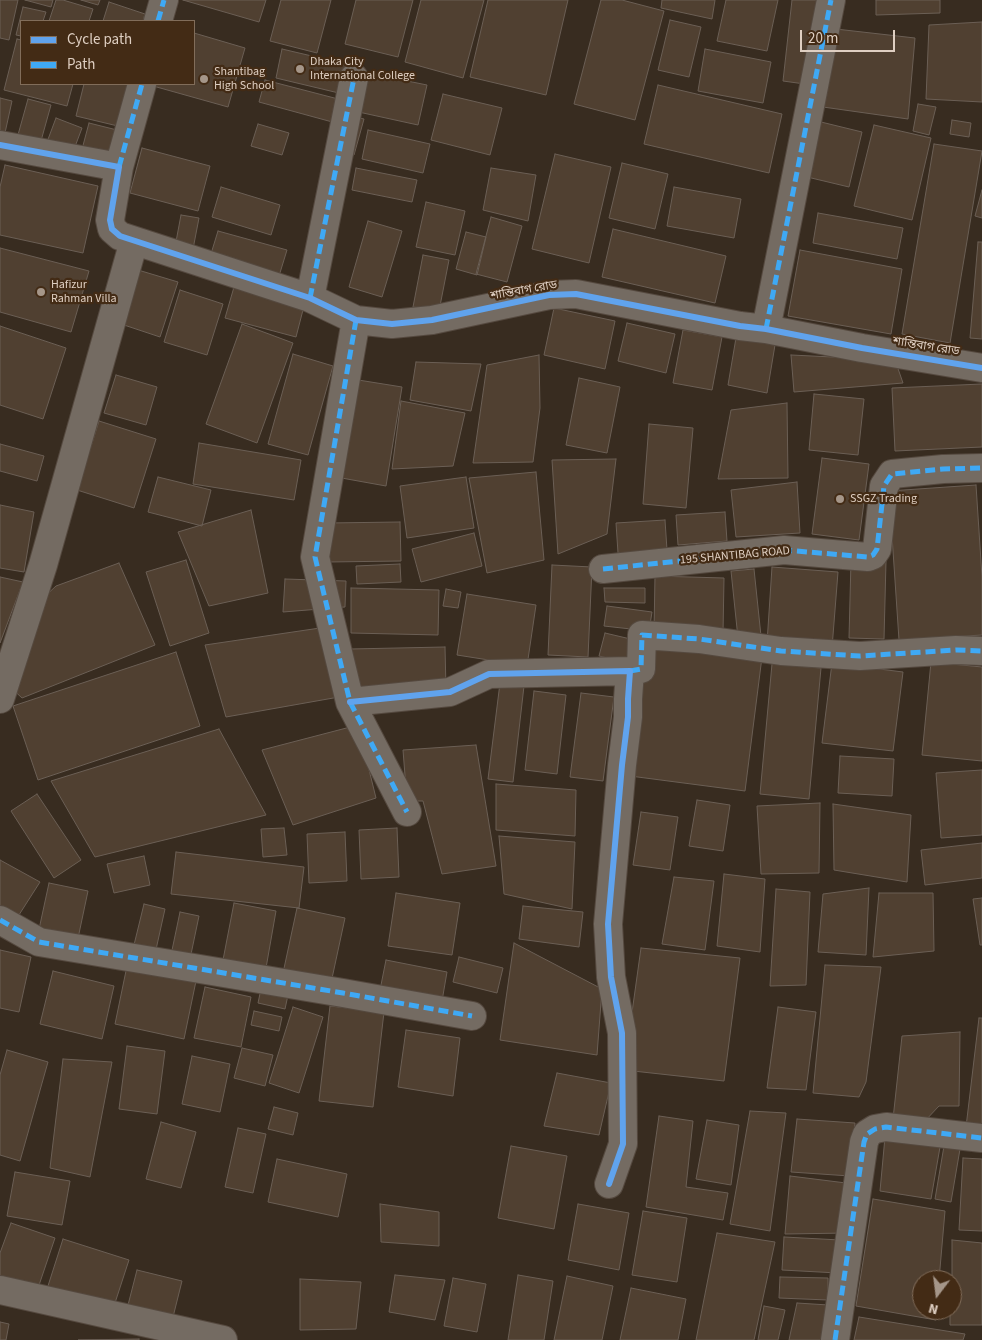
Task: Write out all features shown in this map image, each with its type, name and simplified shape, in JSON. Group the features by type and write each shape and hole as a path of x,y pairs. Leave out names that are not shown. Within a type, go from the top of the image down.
{"street":[{"path":"158,20 164,0"},
{"path":"766,329 831,0"},
{"path":"310,298 354,78"},
{"path":"0,699 43,565 123,235 110,220 119,167 142,85"},
{"path":"0,145 119,167"},
{"name":"শান্তিবাগ রোড","path":"123,235 310,298 356,320 392,324 432,320 549,295 576,294 740,326 982,368"},
{"path":"356,320 315,557 350,702 407,812"},
{"name":"195 SHANTIBAG ROAD","path":"602,569 784,550 868,557 873,555 877,548 884,486 892,474 982,468"},
{"path":"350,702 450,692 489,674 630,671 641,668 642,635 699,639 781,651 860,656 956,650 982,651"},
{"path":"609,1184 623,1144 622,1033 610,977 608,924 628,717 630,671"},
{"path":"0,920 39,942 472,1016"},
{"path":"835,1340 864,1142 867,1134 875,1128 886,1127 982,1138"},
{"path":"0,1290 223,1340"}],"building":[{"path":"0,0 18,0 9,40 0,38"},
{"path":"25,0 53,0 51,7"},
{"path":"56,0 63,0 93,9 89,20 49,20"},
{"path":"81,0 100,0 98,5"},
{"path":"183,0 266,0 259,22"},
{"path":"281,0 331,0 317,53 270,41"},
{"path":"356,0 413,0 398,57 345,44"},
{"path":"421,0 484,0 463,78 405,62"},
{"path":"488,0 568,0 546,95 470,77"},
{"path":"601,0 622,0 664,11 635,120 574,104"},
{"path":"662,0 715,0 712,19 661,8"},
{"path":"726,0 778,0 767,51 717,41"},
{"path":"792,0 822,0 812,85 783,81"},
{"path":"876,0 940,0 940,13 876,15"},
{"path":"109,2 145,14 143,20 103,20"},
{"path":"23,7 46,12 43,20 20,20 20,36 16,35"},
{"path":"670,20 701,27 689,77 658,70"},
{"path":"982,22 982,102 926,99 929,25"},
{"path":"827,28 915,38 908,119 816,106"},
{"path":"195,33 245,48 228,107 150,85 195,85"},
{"path":"17,39 20,40 20,85 73,85 67,106 4,90"},
{"path":"282,49 350,65 343,94 276,78"},
{"path":"705,49 771,62 763,103 698,91"},
{"path":"363,72 427,85 418,125 354,111"},
{"path":"265,80 342,100 336,123 259,102"},
{"path":"84,85 133,85 122,127 76,116"},
{"path":"658,85 782,114 769,173 644,144"},
{"path":"443,94 502,108 490,155 431,140"},
{"path":"0,98 12,101 3,142 0,141"},
{"path":"28,99 51,105 39,148 16,142"},
{"path":"918,104 936,107 929,135 913,131"},
{"path":"351,116 364,119 354,155 341,152"},
{"path":"56,118 82,128 73,152 47,142"},
{"path":"952,120 971,123 969,137 950,134"},
{"path":"817,121 862,132 849,187 803,176"},
{"path":"89,123 125,132 117,162 81,153"},
{"path":"258,124 289,133 282,155 251,146"},
{"path":"874,125 931,138 912,220 854,206"},
{"path":"368,130 430,144 423,173 362,159"},
{"path":"934,144 982,151 950,343 902,334"},
{"path":"142,148 210,166 198,211 130,193"},
{"path":"555,154 611,167 589,263 532,249"},
{"path":"622,163 668,174 655,229 609,218"},
{"path":"5,165 98,186 83,253 0,235 0,187"},
{"path":"356,168 417,180 412,202 352,190"},
{"path":"491,168 536,175 528,221 483,210"},
{"path":"221,187 280,205 271,235 212,217"},
{"path":"674,187 741,199 734,238 667,226"},
{"path":"982,190 982,218 975,216"},
{"path":"426,202 465,211 455,255 416,247"},
{"path":"818,213 903,228 897,259 813,243"},
{"path":"181,215 199,218 193,249 175,247"},
{"path":"491,217 522,226 507,282 476,274"},
{"path":"368,221 402,231 382,297 349,287"},
{"path":"613,229 726,256 715,303 602,277"},
{"path":"218,231 287,250 279,276 210,257"},
{"path":"466,232 486,237 477,275 456,269"},
{"path":"978,242 982,242 982,339 970,338"},
{"name":"Hafizur Rahman Villa","path":"0,248 89,271 71,332 0,312"},
{"path":"800,250 902,269 891,334 788,316"},
{"path":"423,255 449,260 439,311 413,307"},
{"path":"138,270 178,282 160,337 121,324"},
{"path":"234,287 304,306 296,337 225,318"},
{"path":"180,290 223,304 207,355 164,342"},
{"path":"554,308 615,321 605,369 544,355"},
{"path":"627,323 675,334 666,373 618,361"},
{"path":"242,324 293,343 257,443 206,424"},
{"path":"0,326 66,348 43,419 0,405"},
{"path":"683,330 722,337 712,390 673,383"},
{"path":"737,332 776,339 767,393 728,385"},
{"path":"293,354 333,366 308,455 268,444"},
{"path":"539,355 540,408 533,462 473,463 487,365"},
{"path":"791,355 895,360 903,383 794,392"},
{"path":"416,362 481,364 471,411 410,400"},
{"path":"116,375 157,387 146,425 104,413"},
{"path":"579,378 620,387 607,453 566,445"},
{"path":"352,379 402,387 386,486 336,477"},
{"path":"982,384 982,447 895,451 892,388"},
{"path":"814,394 864,399 858,455 809,450"},
{"path":"401,401 465,413 453,466 392,469"},
{"path":"787,403 788,478 718,479 731,410"},
{"path":"99,421 156,439 134,508 77,490"},
{"path":"649,424 693,428 686,508 643,504"},
{"path":"199,443 301,460 294,500 193,484"},
{"path":"0,444 44,456 37,481 0,471"},
{"name":"SSGZ Trading","path":"822,458 869,464 859,540 812,534"},
{"path":"616,459 607,534 558,554 552,460"},
{"path":"536,472 544,560 487,573 469,478"},
{"path":"158,477 211,490 202,526 148,512"},
{"path":"466,477 474,528 407,538 400,486"},
{"path":"797,482 800,533 736,537 731,490"},
{"path":"976,485 982,577 982,635 899,640 889,491"},
{"path":"0,505 34,512 24,572 0,568"},
{"path":"251,510 268,593 209,606 178,532"},
{"path":"725,512 727,541 678,545 676,515"},
{"path":"665,520 667,550 618,553 616,523"},
{"path":"400,522 401,561 328,562 328,523"},
{"path":"474,533 482,566 421,582 412,549"},
{"path":"186,560 209,633 170,646 146,572"},
{"path":"851,561 886,561 884,639 849,638"},
{"path":"119,563 155,645 22,698 8,685 29,611 56,586"},
{"path":"400,564 401,582 357,584 356,566"},
{"path":"552,565 592,567 588,657 548,655"},
{"path":"772,567 838,572 832,648 767,643"},
{"path":"754,569 761,636 738,638 731,571"},
{"path":"655,576 724,578 723,633 654,632"},
{"path":"0,577 23,582 0,643"},
{"path":"285,579 346,581 345,607 283,612"},
{"path":"351,588 439,590 438,635 351,633"},
{"path":"604,588 645,588 645,603 605,602"},
{"path":"446,589 461,592 458,608 443,606"},
{"path":"467,594 536,605 527,666 457,655"},
{"path":"607,606 652,612 649,631 604,626"},
{"path":"320,628 339,697 226,717 205,645"},
{"path":"605,633 639,641 633,664 599,656"},
{"path":"648,643 762,657 745,791 630,776"},
{"path":"445,647 446,689 351,690 350,649"},
{"path":"176,652 200,726 38,780 13,706"},
{"path":"931,662 982,667 982,761 922,755"},
{"path":"832,663 903,672 893,751 822,743"},
{"path":"772,664 821,668 809,799 760,794"},
{"path":"500,683 524,686 513,782 488,779"},
{"path":"534,691 566,695 557,774 525,770"},
{"path":"581,693 614,697 603,781 570,777"},
{"path":"358,725 376,798 293,825 262,750"},
{"path":"219,729 266,815 95,857 51,781"},
{"path":"476,745 496,866 442,874 423,801 407,801 403,750"},
{"path":"840,756 894,759 892,796 838,793"},
{"path":"982,770 982,835 941,838 936,773"},
{"path":"496,784 576,790 575,836 496,830"},
{"path":"37,794 81,860 54,878 11,811"},
{"path":"697,800 730,805 723,851 689,846"},
{"path":"820,803 819,873 761,874 757,806"},
{"path":"833,804 911,815 907,882 834,870"},
{"path":"641,812 678,817 670,870 633,865"},
{"path":"284,828 287,855 263,857 261,829"},
{"path":"397,828 399,877 361,879 359,830"},
{"path":"345,832 347,881 309,883 307,834"},
{"path":"499,836 575,842 572,909 504,894"},
{"path":"982,843 982,878 925,885 921,850"},
{"path":"176,852 304,867 299,908 171,894"},
{"path":"144,856 150,885 114,893 107,864"},
{"path":"0,860 40,882 17,918 0,909"},
{"path":"724,874 765,879 760,952 717,946"},
{"path":"674,877 714,881 705,950 662,944"},
{"path":"49,883 88,891 77,943 38,934"},
{"path":"869,888 866,955 818,952 823,894"},
{"path":"776,889 810,892 806,985 770,986"},
{"path":"396,893 460,903 452,955 388,946"},
{"path":"879,893 933,893 934,951 873,957"},
{"path":"982,898 982,945 980,945 973,899"},
{"path":"234,903 276,911 266,968 223,960"},
{"path":"144,904 165,909 155,954 133,949"},
{"path":"523,906 583,912 579,947 519,939"},
{"path":"297,908 345,918 331,983 283,973"},
{"path":"180,912 199,916 190,959 171,955"},
{"path":"514,943 602,989 597,1055 500,1040"},
{"path":"641,948 740,958 724,1081 624,1070"},
{"path":"0,950 31,957 19,1012 0,1008"},
{"path":"459,957 503,968 497,993 453,982"},
{"path":"386,960 447,972 442,1001 380,990"},
{"path":"825,965 881,967 866,1082 859,1097 813,1093"},
{"path":"127,966 196,981 184,1039 115,1024"},
{"path":"53,971 114,986 102,1039 40,1024"},
{"path":"205,987 251,997 241,1047 194,1038"},
{"path":"261,989 288,995 285,1009 258,1003"},
{"path":"330,1006 384,1012 373,1107 319,1101"},
{"path":"293,1007 323,1017 299,1093 269,1083"},
{"path":"778,1007 816,1012 806,1090 767,1088"},
{"path":"254,1011 282,1017 279,1031 251,1025"},
{"path":"979,1018 982,1018 982,1127 966,1127"},
{"path":"406,1030 460,1038 453,1096 398,1087"},
{"path":"960,1032 959,1106 939,1106 923,1123 893,1119 902,1036"},
{"path":"127,1046 165,1051 157,1114 119,1109"},
{"path":"242,1048 273,1055 265,1086 234,1078"},
{"path":"7,1050 48,1062 20,1161 0,1155 0,1075"},
{"path":"192,1056 230,1064 220,1112 182,1104"},
{"path":"63,1059 112,1062 90,1177 50,1168"},
{"path":"557,1073 611,1083 599,1135 544,1126"},
{"path":"274,1107 298,1113 293,1135 268,1129"},
{"path":"750,1111 786,1113 770,1231 730,1224"},
{"path":"659,1116 693,1121 686,1187 728,1193 723,1220 646,1207"},
{"path":"797,1119 855,1123 850,1176 791,1172"},
{"path":"707,1120 739,1125 731,1185 696,1179"},
{"path":"161,1122 196,1132 181,1188 146,1179"},
{"path":"238,1128 266,1134 253,1193 225,1187"},
{"path":"885,1137 940,1147 931,1199 880,1191"},
{"path":"511,1146 567,1156 554,1229 498,1218"},
{"path":"944,1146 960,1149 951,1202 935,1199"},
{"path":"963,1158 982,1159 982,1231 959,1230"},
{"path":"277,1159 347,1174 338,1217 268,1202"},
{"path":"15,1172 70,1181 62,1225 7,1216"},
{"path":"790,1176 846,1183 847,1233 785,1234"},
{"path":"873,1199 945,1211 940,1270 912,1270 912,1316 856,1306"},
{"path":"380,1204 439,1212 439,1246 381,1242"},
{"path":"578,1204 629,1213 619,1270 568,1260"},
{"path":"643,1211 687,1218 677,1282 632,1275"},
{"path":"11,1223 55,1238 36,1294 0,1281 0,1253"},
{"path":"717,1233 775,1242 754,1340 696,1340"},
{"path":"784,1237 840,1240 838,1273 782,1270"},
{"path":"63,1239 129,1260 113,1309 47,1289"},
{"path":"952,1240 982,1243 982,1325 950,1325 950,1320 962,1320 962,1270 952,1270"},
{"path":"137,1270 182,1281 173,1317 128,1305"},
{"path":"395,1275 445,1280 435,1320 389,1312"},
{"path":"518,1275 553,1281 544,1340 508,1340"},
{"path":"567,1276 613,1286 602,1340 554,1340"},
{"path":"780,1277 828,1278 828,1300 779,1298"},
{"path":"453,1278 486,1284 477,1332 444,1326"},
{"path":"300,1279 361,1282 356,1329 300,1330"},
{"path":"631,1288 686,1299 678,1340 620,1340"},
{"path":"797,1303 844,1306 837,1340 789,1340"},
{"path":"764,1306 785,1310 778,1340 758,1340"},
{"path":"859,1317 965,1334 963,1340 854,1340"},
{"path":"0,1322 9,1324 6,1340 0,1340"},
{"path":"139,1339 139,1340 78,1340"}],"marked path":[{"path":"158,20 164,0"},
{"path":"766,329 831,0"},
{"path":"310,298 354,78"},
{"path":"119,167 142,85"},
{"path":"356,320 315,557 350,702 407,812"},
{"path":"603,569 784,550 868,557 873,555 877,549 884,486 892,474 943,469 982,468"},
{"path":"630,671 641,669 642,635 699,639 781,651 860,656 956,650 982,651"},
{"path":"0,920 39,942 472,1016"},
{"path":"835,1340 864,1142 867,1134 875,1129 886,1127 982,1138"}],"cycle path":[{"path":"0,145 119,167 110,220 112,229 120,236 310,298 356,320 392,324 432,320 549,295 576,294 740,326 982,368"},
{"path":"350,702 450,692 489,674 630,671 628,717 608,924 611,977 622,1033 623,1144 609,1184"}],"place":[{"name":"Dhaka City International College","path":"300,69"},
{"name":"Shantibag High School","path":"204,79"},
{"name":"Hafizur Rahman Villa","path":"41,292"},
{"name":"SSGZ Trading","path":"840,499"}]}
